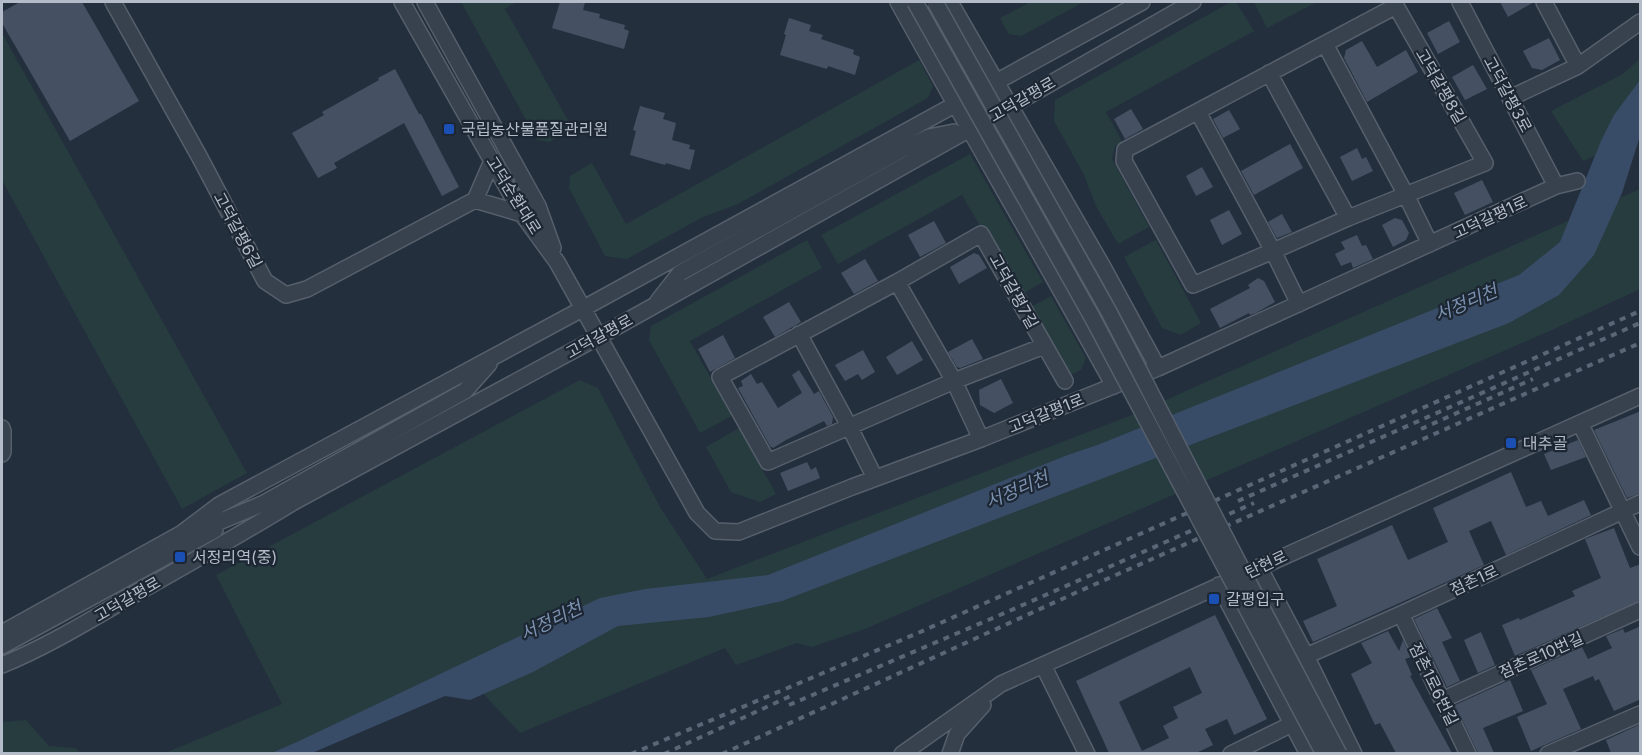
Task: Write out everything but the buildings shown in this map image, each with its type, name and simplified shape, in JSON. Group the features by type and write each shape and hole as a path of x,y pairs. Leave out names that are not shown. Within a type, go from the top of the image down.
{"street":[{"name":"고덕갈평6길","path":"113,2 199,156 265,281 286,295 307,289 475,200"},
{"name":"고덕순환대로","path":"402,2 522,214 558,262 600,336"},
{"name":"고덕순환대로","path":"426,2 538,206 558,262"},
{"path":"898,2 1113,386"},
{"path":"915,2 1092,317 1324,753"},
{"path":"934,2 1109,312 1339,753"},
{"path":"950,2 1103,267 1158,368"},
{"name":"고덕갈평로","path":"2,633 182,533 214,508 1142,2"},
{"name":"고덕갈평로","path":"2,665 73,630 292,503 600,336 1011,106 1189,2"},
{"name":"고덕갈평3로","path":"1460,2 1556,186"},
{"path":"1545,2 1578,66"},
{"name":"고덕갈평8길","path":"1396,6 1485,163 1348,218 1193,285 1124,161 1125,150 1269,73 1396,6"},
{"path":"1510,98 1578,66 1641,22"},
{"path":"1325,44 1430,244"},
{"path":"1269,73 1348,218"},
{"path":"1198,112 1299,304"},
{"path":"492,161 475,200 522,214"},
{"name":"고덕갈평1로","path":"600,336 697,513 715,531 739,532 1158,368 1556,186 1577,181"},
{"name":"고덕갈평7길","path":"981,234 1044,346 954,381 768,462 720,377 799,334 981,234"},
{"path":"1061,290 1103,267"},
{"path":"897,282 954,381 981,439"},
{"path":"799,334 875,478"},
{"path":"1044,346 1065,381"},
{"path":"182,533 214,524 262,504 465,391 497,355"},
{"name":"탄현로","path":"903,753 1001,684 1641,396"},
{"path":"1580,423 1641,547"},
{"path":"2,428 2,454"},
{"path":"2,646 228,523 292,503"},
{"name":"점촌1로","path":"1306,656 1641,503"},
{"path":"2,639 202,527"},
{"path":"1259,567 1354,753"},
{"path":"1219,585 1308,753"},
{"name":"점촌로10번길","path":"1442,700 1641,610"},
{"name":"점촌1로6번길","path":"1401,614 1468,753"},
{"path":"1043,665 1087,753"},
{"path":"950,753 957,734 1001,684"},
{"path":"1548,753 1641,714"},
{"path":"1231,753 1292,724"}],"green space":[{"path":"461,2 516,2 505,9 573,129 549,142 537,140"},
{"path":"1030,2 1084,2 1021,36 1009,34 1000,18"},
{"path":"1231,2 1236,2 1254,31 1106,112 1123,143 1115,146 1112,159 1149,227 1118,244 1096,206 1084,175 1054,121 1055,100"},
{"path":"1254,2 1317,2 1267,28"},
{"path":"2,33 247,473 182,509 2,180"},
{"path":"1640,59 1640,137 1583,161 1551,111 1621,75"},
{"path":"919,60 933,86 928,98 738,204 701,218 627,259 605,256 569,188 570,176 592,163 626,224"},
{"path":"970,154 1043,282 1020,295 962,195 838,264 821,235"},
{"path":"1640,189 1640,289 1552,330 865,629 812,647 797,643 736,665 725,648 520,733 465,674 303,753 163,754 282,704 216,575 580,380 598,388 660,507 707,579 1132,415"},
{"path":"807,240 822,268 690,341 732,416 700,433 649,340 651,326"},
{"path":"1156,240 1201,323 1181,335 1162,328 1124,257"},
{"path":"1051,296 1086,358 1081,370 1067,377 1027,309"},
{"path":"739,428 776,494 760,502 731,492 706,447"},
{"path":"26,720 49,746 76,748 80,753 2,753 2,722"}],"water":[{"name":"서정리천","path":"1640,80 1640,136 1622,193 1594,255 1559,295 1509,323 782,601 709,617 618,626 533,672 470,700 445,696 312,753 269,754 600,598 645,589 768,575 1519,275 1560,242 1601,141 1614,115"}],"railway":[{"path":"631,754 918,633 1640,311"},
{"path":"1238,501 1640,323"},
{"path":"722,754 1073,594 1640,343"},
{"path":"1421,429 1533,379"},
{"path":"789,705 1254,503"},
{"path":"664,754 795,694"}],"place":[{"name":"국립농산물품질관리원","path":"449,129"},
{"name":"대추골","path":"1511,443"},
{"name":"서정리역(중)","path":"180,557"},
{"name":"갈평입구","path":"1214,599"}]}
